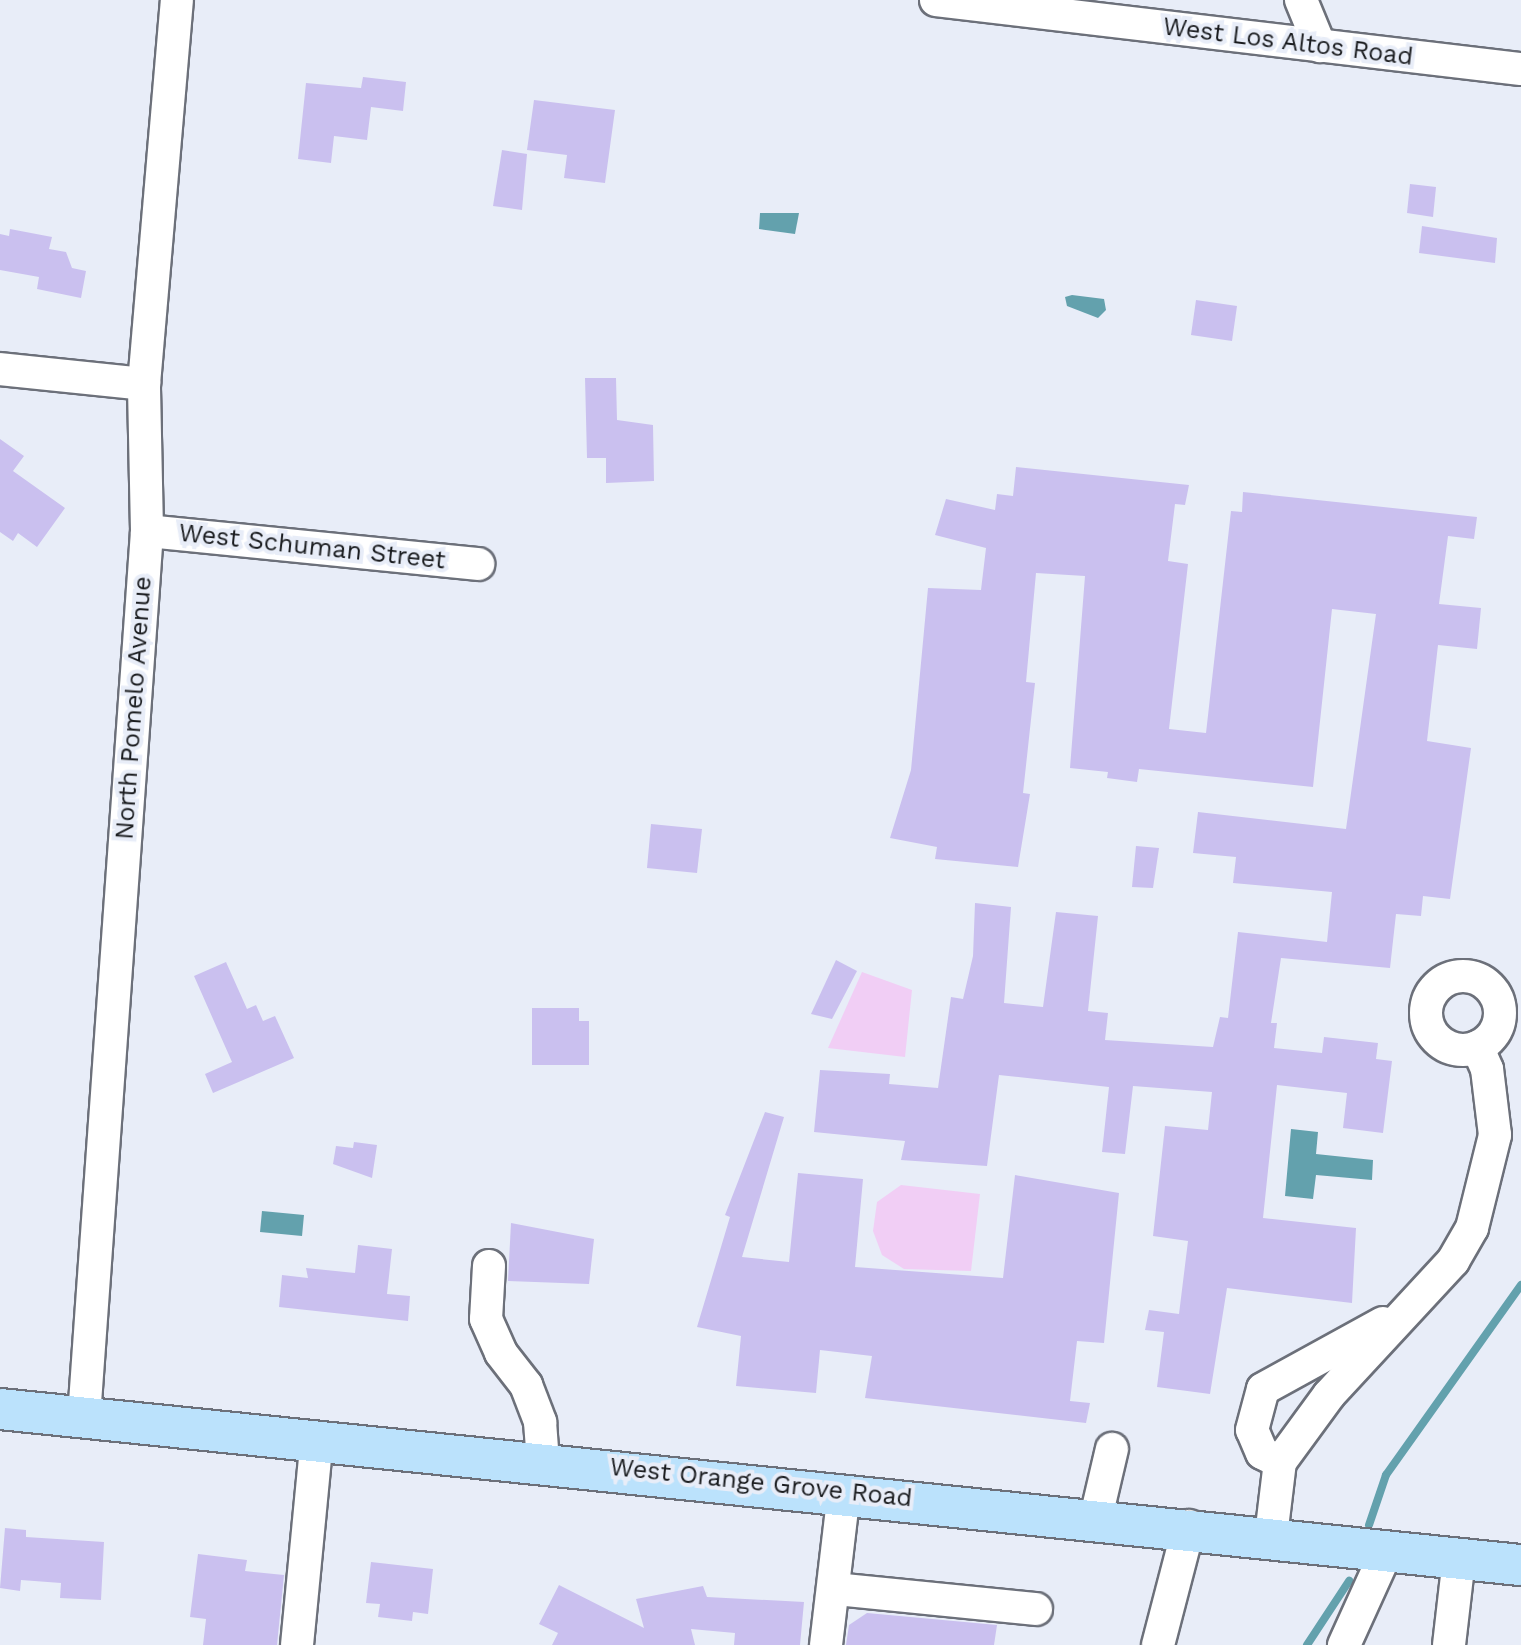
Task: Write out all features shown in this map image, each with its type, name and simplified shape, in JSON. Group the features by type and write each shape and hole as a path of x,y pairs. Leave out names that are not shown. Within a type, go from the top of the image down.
{"main road":[{"name":"West Orange Grove Road","path":"0,1409 1189,1526 1521,1565"}],"street":[{"name":"North Pomelo Avenue","path":"84,1417 146,530 144,384 177,0"},
{"name":"West Los Altos Road","path":"936,0 1178,15 1320,46 1521,69"},
{"path":"1301,0 1320,46"},
{"path":"0,368 144,384"},
{"name":"West Schuman Street","path":"146,530 478,564"},
{"path":"1316,1413 1453,1261 1484,1201 1496,1135 1488,1069 1477,1046"},
{"path":"489,1266 486,1319 501,1353 526,1385 540,1422 544,1462"},
{"path":"1271,1536 1278,1477 1262,1453 1252,1420 1263,1389 1405,1311"},
{"path":"1278,1477 1323,1439 1324,1424 1282,1377"},
{"path":"296,1645 317,1439"},
{"path":"1096,1517 1111,1456"},
{"path":"826,1645 844,1492"},
{"path":"1158,1645 1189,1526"},
{"path":"1344,1645 1387,1550"},
{"path":"1449,1645 1459,1558"},
{"path":"835,1590 1036,1609"}],"shaded area":[{"path":"862,972 912,990 905,1057 828,1048"},
{"path":"901,1185 980,1194 971,1271 904,1269 882,1255 873,1231 877,1202"}],"water":[{"path":"760,213 799,213 795,234 759,229"},
{"path":"1065,297 1104,299 1106,310 1098,318 1067,306"},
{"path":"1291,1129 1318,1132 1316,1154 1373,1160 1372,1180 1316,1175 1313,1199 1285,1196"},
{"path":"262,1211 304,1215 302,1236 260,1232"}],"building":[{"path":"363,77 406,82 403,111 371,107 367,140 334,136 331,163 298,159 306,83 361,88"},
{"path":"534,100 615,110 605,183 564,178 567,155 527,150"},
{"path":"502,150 527,154 522,210 493,206"},
{"path":"1410,184 1436,187 1433,217 1407,213"},
{"path":"1422,226 1497,238 1495,263 1419,253"},
{"path":"10,229 52,237 49,249 66,252 72,268 86,271 81,298 37,289 39,277 0,270 0,234 9,236"},
{"path":"1196,300 1237,306 1232,341 1191,335"},
{"path":"585,378 616,378 617,420 653,425 654,481 606,483 606,458 587,458"},
{"path":"0,439 24,456 13,471 65,508 37,547 18,533 13,541 0,532"},
{"path":"1016,467 1189,485 1185,505 1175,504 1168,561 1188,564 1169,729 1206,733 1231,511 1242,512 1243,492 1477,517 1474,539 1448,536 1439,604 1481,608 1477,649 1438,645 1427,741 1471,748 1450,899 1423,896 1421,916 1396,914 1390,968 1281,958 1271,1023 1277,1023 1274,1048 1322,1053 1324,1037 1378,1043 1376,1059 1392,1061 1383,1133 1343,1128 1347,1093 1277,1085 1263,1218 1356,1228 1352,1303 1227,1288 1210,1394 1157,1387 1164,1332 1145,1330 1149,1310 1179,1314 1188,1241 1153,1236 1165,1126 1208,1130 1212,1092 1133,1086 1125,1154 1102,1152 1109,1087 999,1075 987,1166 901,1160 905,1141 814,1132 820,1070 890,1074 889,1084 938,1088 951,997 963,999 973,956 975,903 1011,907 1004,1003 1043,1007 1056,912 1098,916 1088,1011 1108,1013 1105,1040 1213,1047 1220,1017 1228,1018 1238,932 1327,942 1332,892 1233,883 1236,857 1193,853 1198,812 1346,829 1376,614 1332,609 1313,787 1139,769 1137,782 1107,778 1108,772 1070,768 1085,576 1036,573 1026,682 1035,683 1023,793 1030,794 1018,867 935,859 937,847 890,838 911,770 928,588 981,590 986,548 935,535 946,499 995,510 997,494 1013,496"},
{"path":"651,824 702,829 697,873 647,868"},
{"path":"1136,846 1159,848 1153,888 1132,887"},
{"path":"836,960 857,971 832,1019 811,1014"},
{"path":"226,962 247,1009 256,1005 263,1021 275,1016 294,1058 213,1093 205,1074 232,1062 194,976"},
{"path":"532,1008 579,1008 579,1021 589,1021 589,1065 532,1065"},
{"path":"765,1112 784,1117 742,1257 789,1262 798,1173 863,1179 855,1267 1003,1278 1015,1175 1119,1193 1104,1343 1077,1341 1070,1401 1090,1403 1086,1423 865,1398 872,1356 820,1350 816,1393 736,1386 741,1336 697,1327 730,1217 725,1215"},
{"path":"354,1142 377,1145 372,1178 333,1164 336,1146 353,1148"},
{"path":"511,1223 594,1239 589,1284 508,1281"},
{"path":"358,1245 392,1249 387,1294 410,1296 408,1321 279,1307 282,1275 308,1278 306,1268 355,1273"},
{"path":"5,1528 26,1530 26,1537 104,1542 101,1600 60,1598 61,1583 21,1580 20,1591 0,1588"},
{"path":"198,1554 247,1560 245,1571 284,1575 277,1645 203,1645 206,1619 190,1617"},
{"path":"371,1562 433,1569 428,1614 413,1612 412,1621 378,1617 380,1604 366,1603"},
{"path":"559,1585 644,1628 636,1599 703,1586 707,1597 804,1602 800,1645 734,1645 735,1633 691,1629 695,1645 552,1645 558,1633 539,1624"},
{"path":"867,1613 997,1625 994,1645 846,1645 849,1625"}],"waterway":[{"path":"1369,1525 1386,1475 1521,1285"},
{"path":"1307,1645 1349,1581"}]}
